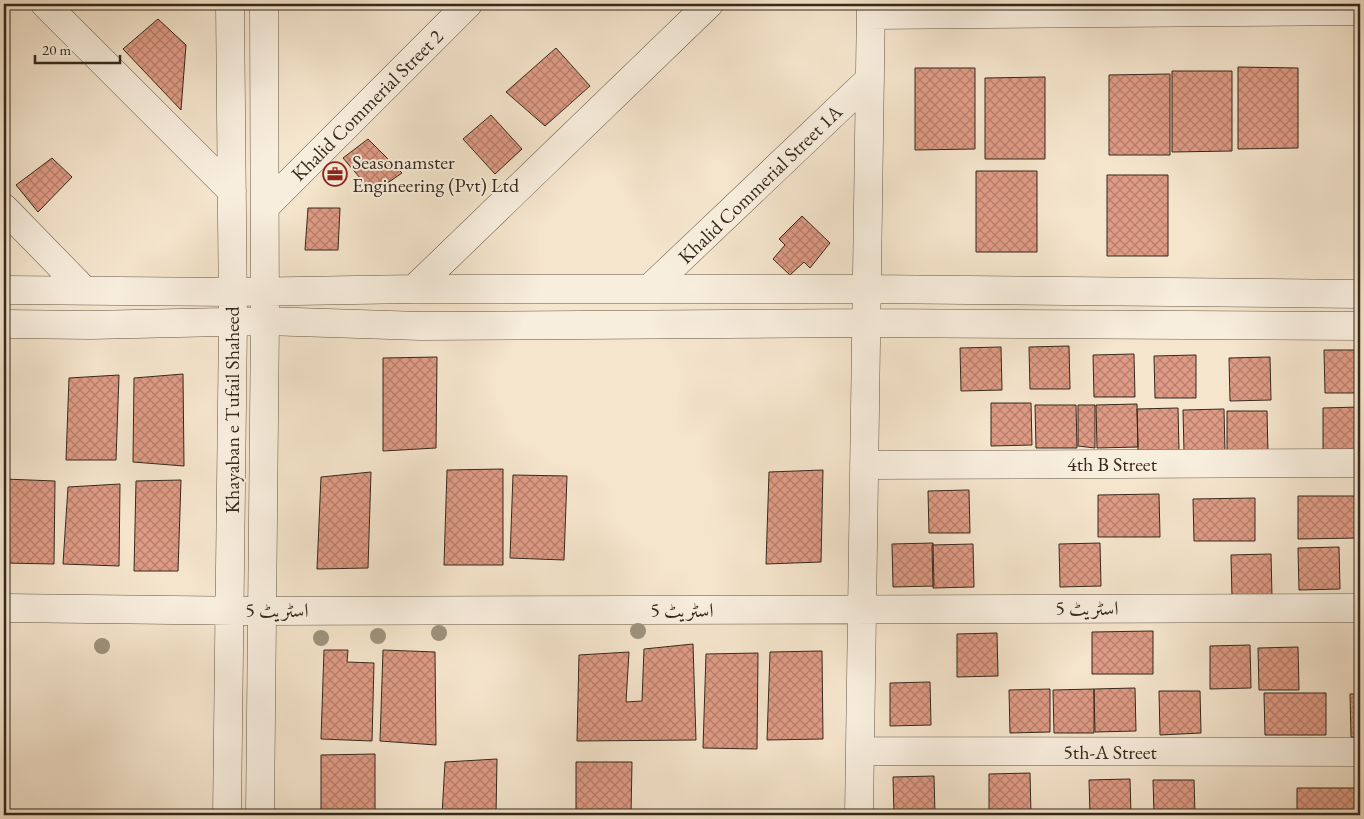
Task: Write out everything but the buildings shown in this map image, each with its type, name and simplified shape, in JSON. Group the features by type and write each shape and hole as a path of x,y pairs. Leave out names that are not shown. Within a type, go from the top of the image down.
{"street":[{"path":"45,4 232,191"},
{"name":"Khayaban e Tufail Shaheed","path":"227,815 233,322 230,4"},
{"name":"Khayaban e Tufail Shaheed","path":"260,815 265,322 264,4"},
{"name":"Khalid Commerial Street 2","path":"265,207 468,4"},
{"path":"414,289 709,4"},
{"path":"859,815 871,9 1360,11"},
{"name":"Khalid Commerial Street 1A","path":"650,288 870,79"},
{"path":"4,208 84,290"},
{"path":"4,290 233,292 650,288 1360,294"},
{"path":"4,324 91,325 265,322 421,326 866,323 1360,326"},
{"name":"4th B Street","path":"864,466 1360,463"},
{"name":"اسٹریٹ 5","path":"4,608 261,611 1360,608"},
{"name":"5th-A Street","path":"860,751 1360,752"}],"place":[{"name":"Seasonamster Engineering (Pvt) Ltd","path":"335,174"}]}
